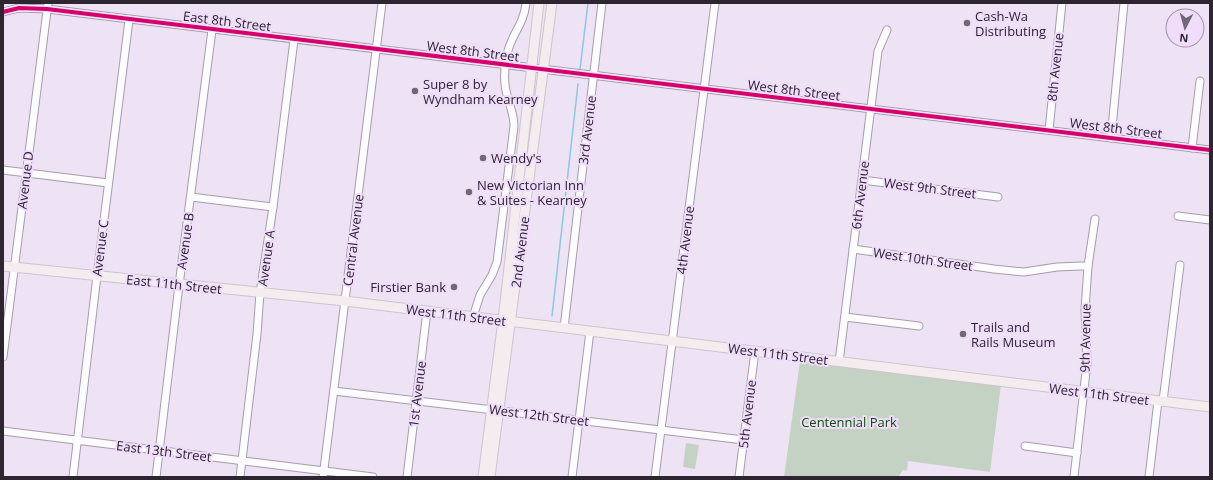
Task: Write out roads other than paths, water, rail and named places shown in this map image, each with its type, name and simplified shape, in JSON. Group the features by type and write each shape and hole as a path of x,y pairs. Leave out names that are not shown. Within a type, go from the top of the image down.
{"main road":[{"name":"2nd Avenue","path":"507,321 539,3"},
{"name":"2nd Avenue","path":"490,477 496,410 507,321 544,70 552,3"},
{"name":"East 11th Street","path":"3,266 345,301"},
{"name":"West 11th Street","path":"345,301 1210,407"},
{"name":"2nd Avenue","path":"483,477 496,410"}],"street":[{"name":"Central Avenue","path":"324,474 382,3"},
{"path":"473,317 480,295 492,275 497,262 514,126 512,108 505,84 507,54 510,42 522,20 526,3"},
{"name":"3rd Avenue","path":"564,328 602,3"},
{"name":"4th Avenue","path":"655,477 715,3"},
{"name":"8th Avenue","path":"1049,130 1062,3"},
{"path":"1111,138 1124,3"},
{"name":"East 8th Street","path":"3,12 19,8 48,6 130,20 377,50"},
{"name":"Avenue D","path":"3,357 48,6"},
{"name":"Avenue C","path":"73,477 96,276 130,20"},
{"name":"Avenue B","path":"156,477 212,30"},
{"name":"6th Avenue","path":"839,362 878,51 887,30"},
{"name":"Avenue A","path":"240,477 257,334 260,293 273,207 294,40"},
{"name":"West 8th Street","path":"377,50 1210,150"},
{"path":"1192,148 1200,81"},
{"path":"3,170 108,183"},
{"name":"West 9th Street","path":"862,180 998,197"},
{"path":"191,197 273,207"},
{"path":"1178,216 1210,220"},
{"name":"9th Avenue","path":"1074,477 1087,351 1085,310 1088,266 1095,219"},
{"name":"West 10th Street","path":"853,249 1024,272 1057,267 1088,266"},
{"path":"1149,477 1180,265"},
{"name":"1st Avenue","path":"407,477 427,311"},
{"path":"845,317 919,326"},
{"path":"572,477 590,331"},
{"name":"5th Avenue","path":"739,477 755,351"},
{"name":"West 12th Street","path":"334,391 744,440"},
{"name":"East 13th Street","path":"3,431 242,461 324,474 373,477"},
{"path":"1025,446 1077,452"}],"waterway":[{"path":"580,69 588,3"},
{"path":"552,316 578,84"}],"place":[{"name":"Cash-Wa Distributing","path":"967,23"},
{"name":"Super 8 by Wyndham Kearney","path":"415,91"},
{"name":"Wendy's","path":"483,158"},
{"name":"New Victorian Inn & Suites - Kearney","path":"469,192"},
{"name":"Firstier Bank","path":"454,287"},
{"name":"Trails and Rails Museum","path":"963,334"}],"park label":[{"name":"Centennial Park","path":"849,422"}]}
